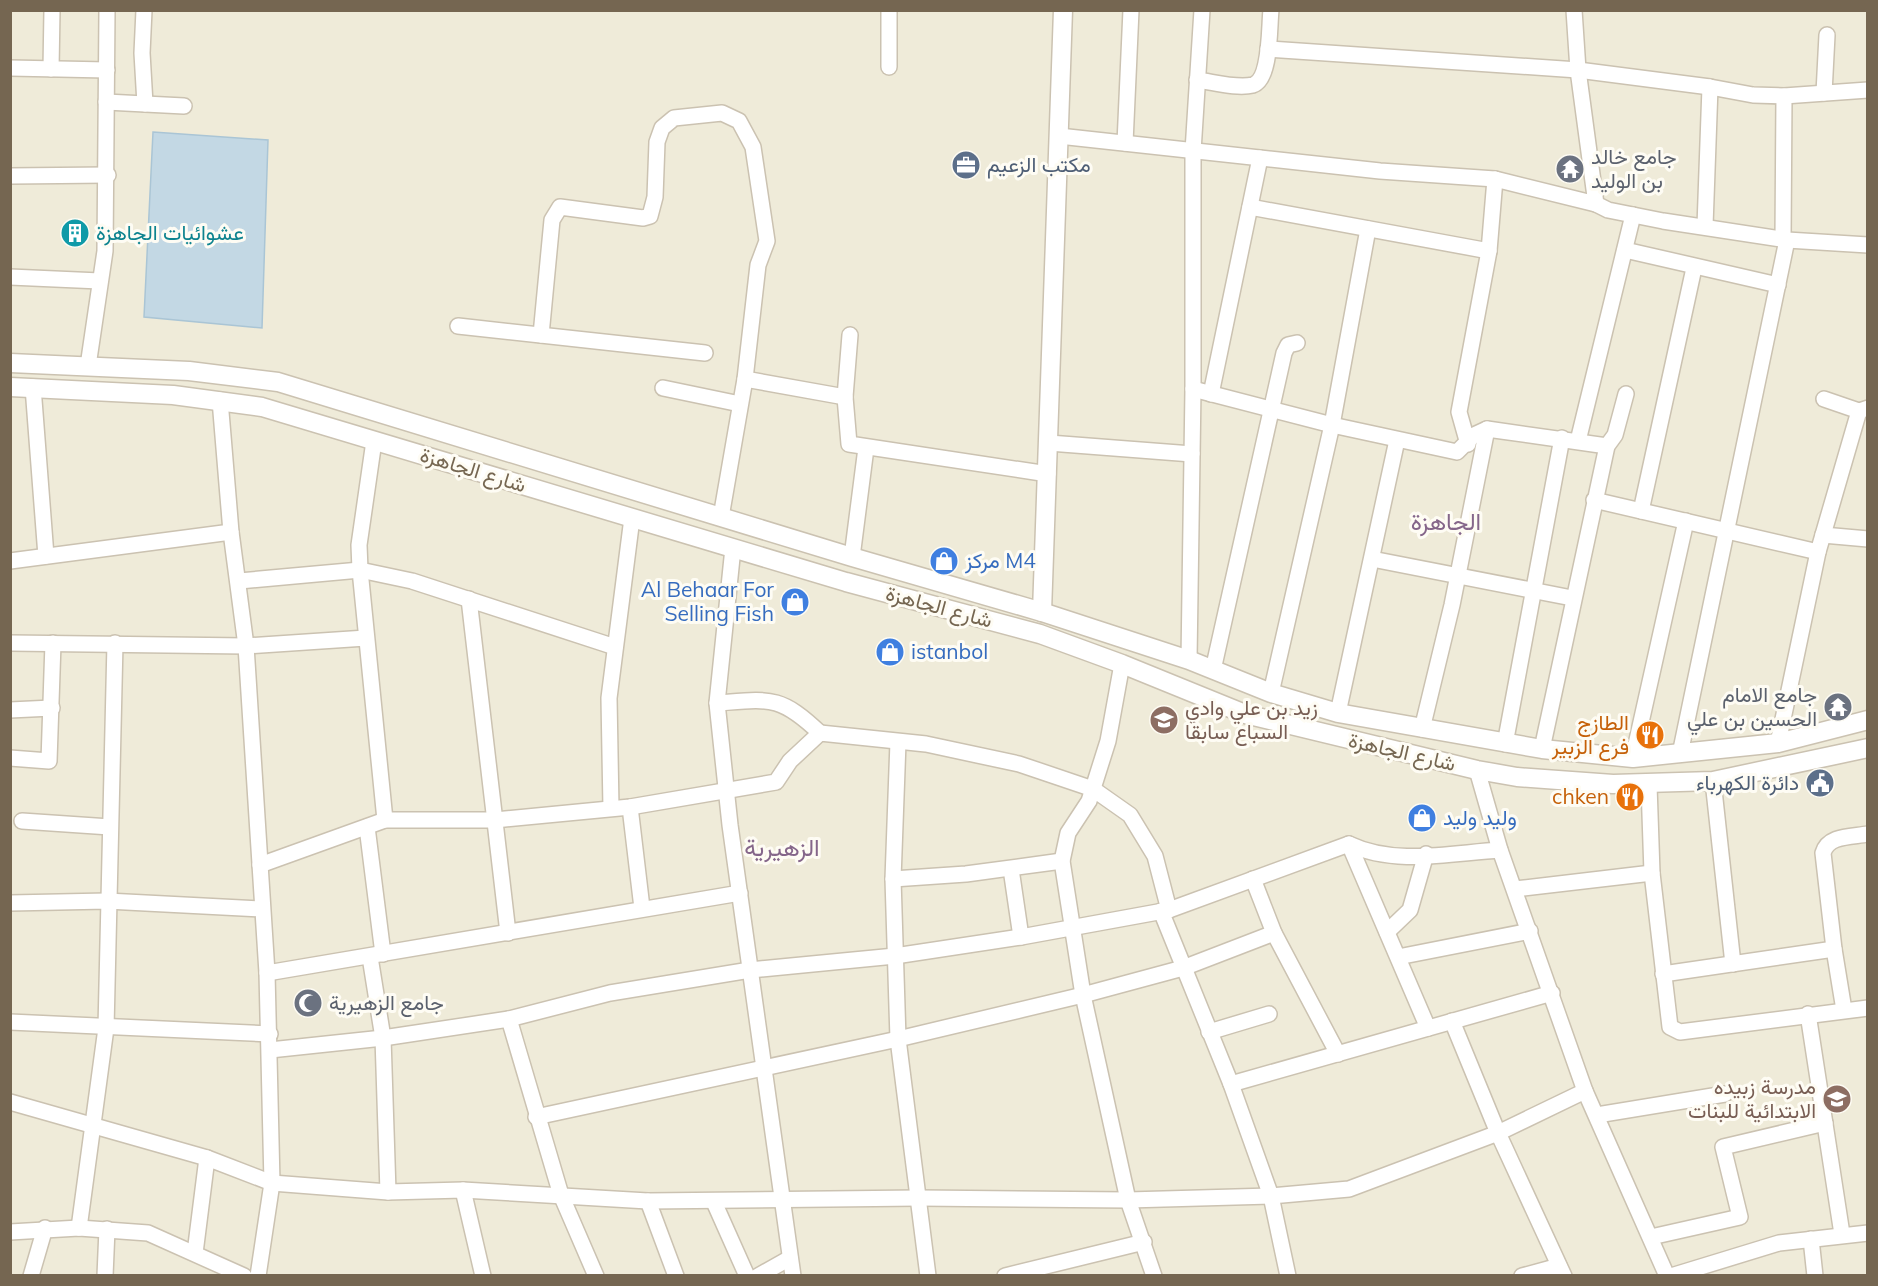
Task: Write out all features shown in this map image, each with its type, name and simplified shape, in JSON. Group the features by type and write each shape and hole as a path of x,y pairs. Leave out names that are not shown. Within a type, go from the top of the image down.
{"street":[{"path":"51,69 52,10"},
{"path":"88,366 105,251 108,175 107,10"},
{"path":"144,10 142,52 145,104"},
{"path":"889,10 889,67"},
{"path":"1042,612 1063,10"},
{"path":"1125,143 1131,10"},
{"path":"1189,660 1193,389 1193,151 1202,10"},
{"path":"1197,80 1245,86 1256,84 1264,75 1271,10"},
{"path":"1574,10 1578,70 1596,204"},
{"path":"1824,93 1827,35"},
{"path":"1268,49 1578,70 1710,87 1753,95 1784,96 1868,90"},
{"path":"10,68 107,70"},
{"path":"1706,226 1710,87"},
{"path":"1680,754 1778,285 1785,239 1784,96"},
{"path":"106,102 184,106"},
{"path":"541,335 552,220 560,207 643,218 650,216 655,197 657,142 662,128 674,118 722,113 739,121 753,147 767,242 758,265 745,379 721,517"},
{"path":"1059,136 1260,158 1495,179 1633,215 1785,239 1868,245"},
{"path":"1211,394 1260,158"},
{"path":"10,176 108,175"},
{"path":"1468,444 1459,412 1489,251 1495,179"},
{"path":"1250,207 1489,251"},
{"path":"1578,441 1633,215"},
{"path":"1271,693 1332,425 1368,230"},
{"path":"1624,250 1694,268 1778,285"},
{"path":"1641,511 1694,268"},
{"path":"10,277 100,280"},
{"path":"458,326 705,353"},
{"path":"850,335 845,397 849,444 1048,474"},
{"path":"1213,670 1287,345 1297,343"},
{"name":"شارع الجاهزة","path":"10,363 237,375 278,382 852,557 1042,612 1189,660 1271,693 1338,713 1505,744 1633,758 1778,743 1866,721"},
{"path":"745,379 845,397"},
{"name":"شارع الجاهزة","path":"10,387 220,400 262,407 846,582 1040,634 1122,664 1245,714 1478,770 1547,780 1649,785 1713,781 1868,748"},
{"path":"33,387 46,556"},
{"path":"663,388 740,404"},
{"path":"1193,389 1272,411 1457,452 1468,444 1474,435 1487,429 1607,446"},
{"path":"1542,749 1594,500 1607,446 1616,435 1626,394"},
{"path":"1778,743 1818,552 1863,410 1824,399"},
{"path":"220,400 231,532 246,646 267,972 272,1184 258,1275"},
{"path":"1422,729 1458,576 1487,429"},
{"path":"1505,744 1562,438"},
{"path":"1338,713 1397,440"},
{"path":"374,441 359,544 366,638 385,820"},
{"path":"1049,443 1192,454"},
{"path":"846,582 852,557 866,448"},
{"path":"1594,500 1818,552"},
{"path":"611,808 609,698 632,518"},
{"path":"1633,758 1686,522"},
{"path":"10,561 231,532"},
{"path":"1823,536 1868,539"},
{"path":"733,548 717,703 750,970 793,1275"},
{"path":"1372,559 1572,598"},
{"path":"239,581 360,570 412,581 615,647"},
{"path":"469,599 508,933"},
{"path":"10,643 246,646 366,638"},
{"path":"10,758 50,761 53,643"},
{"path":"79,1228 106,1028 107,901 115,643"},
{"path":"1122,664 1108,741 1093,789 1068,833 1062,861 1083,995 1128,1200 1154,1275"},
{"path":"717,703 760,699 796,710 820,733 926,744 1019,764 1093,789 1130,815 1155,856 1165,911 1183,968 1231,1084 1271,1196 1288,1275"},
{"path":"10,710 52,708"},
{"path":"1359,742 1364,718"},
{"path":"260,865 385,820 495,820 630,807 776,782 790,761 820,733"},
{"path":"898,742 892,879 898,1039 928,1275"},
{"path":"1612,757 1613,784"},
{"path":"1478,770 1500,850 1586,1091 1669,1275 1779,1243 1842,1234 1868,1233"},
{"path":"1713,781 1733,964"},
{"path":"1649,785 1652,873 1671,1027 1680,1032 1868,1008"},
{"path":"630,807 642,908"},
{"path":"22,821 110,827"},
{"path":"367,827 383,1038 388,1192"},
{"path":"1844,1010 1834,950 1823,854 1826,844 1831,841 1868,834"},
{"path":"10,1022 270,1042 383,1038 509,1019 610,993 750,970 896,956 1021,937 1071,926 1165,911 1349,844 1365,852 1392,857 1500,850"},
{"path":"1349,844 1428,1028"},
{"path":"1387,932 1410,910 1426,855"},
{"path":"892,879 1011,869 1062,861"},
{"path":"1011,869 1021,937"},
{"path":"1515,889 1652,873"},
{"path":"1253,879 1274,933 1338,1054"},
{"path":"267,972 740,893"},
{"path":"10,903 60,900 107,901 262,909"},
{"path":"1398,957 1530,931"},
{"path":"536,1117 898,1039 1083,995 1183,968 1274,933"},
{"path":"1663,974 1834,950"},
{"path":"1231,1084 1552,993"},
{"path":"1209,1032 1269,1014"},
{"path":"1808,1014 1842,1234"},
{"path":"509,1019 536,1117 561,1195 596,1275"},
{"path":"1452,1021 1498,1133 1561,1271 1522,1275"},
{"path":"10,1102 207,1158 272,1184 388,1192 463,1190 714,1202 919,1198 1128,1200 1271,1196 1349,1189 1498,1133 1586,1091"},
{"path":"1597,1115 1725,1094"},
{"path":"1651,1237 1740,1217 1723,1147 1825,1123"},
{"path":"195,1253 207,1158"},
{"path":"463,1190 483,1275"},
{"path":"648,1200 676,1275"},
{"path":"714,1202 747,1275"},
{"path":"31,1275 45,1228"},
{"path":"10,1232 45,1228 79,1228 148,1233 244,1275"},
{"path":"105,1275 107,1229"},
{"path":"1811,1239 1815,1275"},
{"path":"1005,1275 1144,1242"},
{"path":"758,1275 790,1257"}],"shaded area":[{"path":"11,11 1867,11 1867,1275 11,1275"}],"water":[{"path":"153,132 268,140 262,328 144,317"}],"place":[{"name":"مكتب الزعيم","path":"966,165"},
{"name":"جامع خالد بن الوليد","path":"1570,169"},
{"name":"عشوائيات الجاهزة","path":"75,233"},
{"name":"مركز M4","path":"944,561"},
{"name":"Al Behaar For Selling Fish","path":"795,602"},
{"name":"istanbol","path":"890,652"},
{"name":"جامع الامام الحسين بن علي","path":"1838,707"},
{"name":"زيد بن علي وادي السباع سابقا","path":"1164,720"},
{"name":"الطازج فرع الزبير","path":"1650,735"},
{"name":"دائرة الكهرباء","path":"1820,783"},
{"name":"chken","path":"1630,797"},
{"name":"وليد وليد","path":"1422,818"},
{"name":"جامع الزهيرية","path":"308,1003"},
{"name":"مدرسة زبيده الابتدائية للبنات","path":"1837,1099"}],"district":[{"name":"الجاهزة","path":"1446,522"},
{"name":"الزهيرية","path":"782,848"}]}
